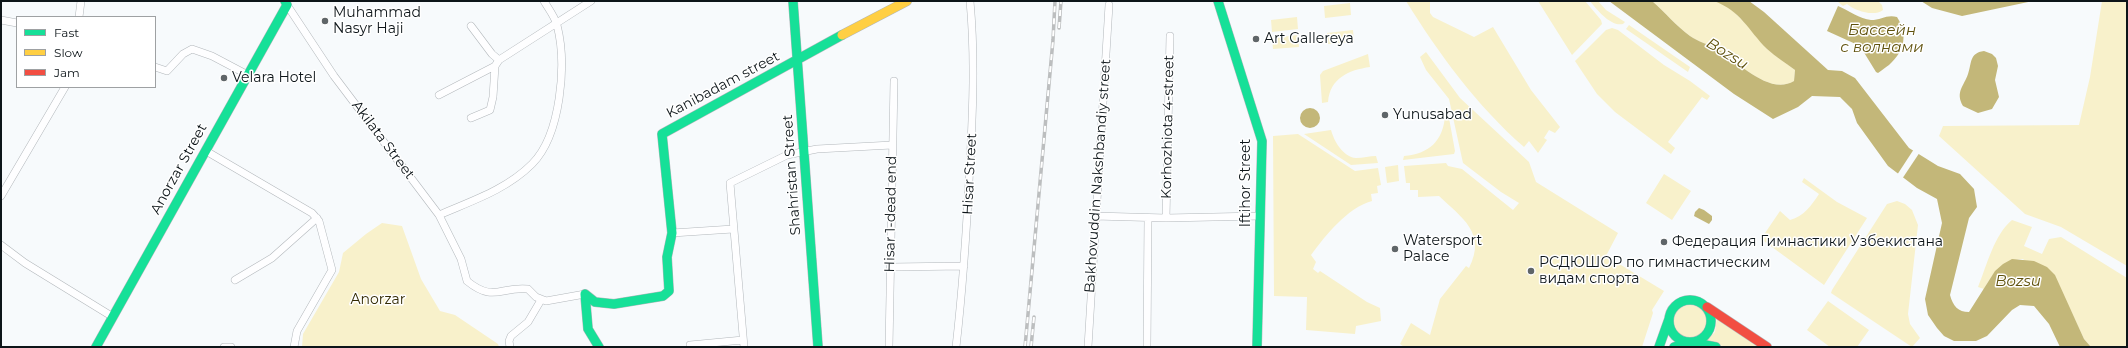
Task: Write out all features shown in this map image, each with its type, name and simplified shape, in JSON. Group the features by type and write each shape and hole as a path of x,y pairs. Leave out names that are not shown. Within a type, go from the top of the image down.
{"street":[{"path":"79,16 81,1"},
{"path":"439,215 498,189 510,182 532,164 544,149 556,116 561,69 557,24 544,1"},
{"path":"439,95 497,63 591,1"},
{"name":"Shahristan Street","path":"793,1 818,347"},
{"name":"Kanibadam street","path":"585,294 595,302 614,304 664,296 670,291 666,257 672,233 662,134 809,52 907,1"},
{"name":"Hisar Street","path":"956,347 964,266 974,94 973,37 970,1"},
{"name":"Iftihor Street","path":"1218,1 1261,134 1262,154 1256,347"},
{"name":"Anorzar Street","path":"96,347 248,75 286,3"},
{"name":"Akilata Street","path":"286,3 334,76 439,215 461,259 467,281 480,291 490,293 528,289 541,300"},
{"name":"Bakhovuddin Nakshbandiy street","path":"1088,347 1109,5"},
{"path":"1,20 16,23"},
{"path":"470,118 490,110 497,63 471,26"},
{"name":"Korhozhiota 4-street","path":"1166,218 1170,36"},
{"path":"156,67 167,71 183,54 192,49 212,56 248,75"},
{"name":"Hisar 1-dead end","path":"889,347 894,81"},
{"path":"1,196 64,88"},
{"path":"690,345 743,343 730,183 787,155 805,152 892,145"},
{"path":"206,151 312,213 317,218 332,270 296,331 294,347"},
{"path":"1095,216 1166,218 1260,216"},
{"path":"235,280 272,258 317,218"},
{"path":"1147,347 1148,218"},
{"path":"672,233 733,229"},
{"path":"1,245 25,263 113,316"},
{"path":"890,267 964,266"},
{"path":"510,347 509,341 511,336 528,322 541,300 585,294 586,320 591,339 599,347"},
{"path":"1659,347 1670,314 1679,303 1685,300 1699,302 1767,347"},
{"path":"1674,347 1703,338 1711,326 1709,312 1705,306"},
{"path":"1670,314 1669,321 1673,333 1678,338 1716,347"}],"green space":[{"path":"1406,1 1430,1 1430,13 1433,17 1474,37 1493,27 1531,90 1560,127 1555,133 1549,130 1544,138 1547,140 1538,153 1529,141 1524,147 1475,97 1445,60"},
{"path":"1538,1 1585,1 1601,20 1602,24 1572,55"},
{"path":"1590,1 1598,1 1606,10 1625,22 1623,24 1618,24 1609,20 1600,13"},
{"path":"1652,1 1714,1 1728,6 1748,26 1767,49 1795,70 1794,81 1784,84 1775,84 1754,76 1717,49 1690,36"},
{"path":"1837,1 1878,1 1882,5 1883,10 1870,13 1855,9 1847,4 1843,6"},
{"path":"2102,1 2127,1 2127,266 2061,227 2025,214 1939,136 1943,126 2079,125 2090,77"},
{"path":"1350,3 1351,15 1325,18 1324,6"},
{"path":"1297,17 1298,29 1272,32 1271,20"},
{"path":"1629,25 1690,67 1688,72 1626,29"},
{"path":"1612,28 1618,30 1664,65 1690,81 1710,96 1707,100 1702,97 1668,142 1675,148 1671,154 1615,112 1597,94 1575,61 1606,30"},
{"path":"1353,30 1354,42 1328,44 1327,33"},
{"path":"1298,35 1299,47 1273,49 1272,38"},
{"path":"1426,52 1460,98 1529,162 1536,182 1618,233 1606,256 1664,291 1652,310 1653,313 1642,347 1404,347 1400,344 1411,323 1430,335 1440,299 1466,266 1469,268 1474,256 1475,245 1469,227 1463,219 1439,196 1418,197 1418,190 1410,190 1410,183 1406,183 1404,166 1446,163 1448,166 1462,169 1513,210 1519,203 1501,192 1463,163 1449,99 1426,70 1420,57"},
{"path":"1368,54 1370,67 1355,70 1342,77 1332,87 1328,102 1322,103 1320,75 1323,71"},
{"path":"1445,116 1449,118 1455,151 1454,154 1403,160 1404,156 1421,152 1433,145 1441,133"},
{"path":"1331,130 1334,139 1343,152 1347,155 1356,158 1376,156 1378,163 1351,165 1304,134"},
{"path":"1298,134 1355,171 1378,168 1381,185 1377,186 1378,193 1371,194 1372,201 1354,210 1338,223 1311,255 1316,262 1313,269 1318,273 1320,271 1367,302 1380,308 1381,321 1356,326 1355,334 1306,330 1307,297 1274,296 1273,136"},
{"path":"1398,165 1399,181 1387,183 1385,167"},
{"path":"1664,174 1691,191 1672,220 1646,203"},
{"path":"1804,178 1837,202 1867,218 1824,285 1761,239 1780,211 1790,220 1795,218 1810,206 1819,194 1802,182"},
{"path":"1897,201 1905,204 1912,210 1918,225 1908,314 1910,324 1920,338 1912,347 1831,293 1887,204"},
{"path":"2012,220 2032,227 2024,246 2042,254 2049,239 2061,237 2127,278 2127,347 2091,347 2084,339 2071,311 2023,259 2004,264 1991,277 1984,289 1978,287 2000,234"},
{"name":"Anorzar","path":"382,223 402,226 421,279 440,311 455,315 498,344 499,347 302,347 303,334 339,272 343,253"},
{"path":"1828,301 1869,330 1857,347 1830,347 1807,330"},
{"path":"1693,305 1702,310 1706,315 1706,329 1702,334 1697,338 1687,339 1683,338 1674,329 1673,319 1674,315 1683,306"},
{"path":"1717,316 1761,347 1729,347 1704,343 1715,332"}],"water":[{"name":"Bozsu","path":"1609,1 1652,1 1690,36 1717,49 1754,76 1775,84 1784,84 1794,81 1795,70 1767,49 1744,22 1731,10 1714,1 1749,1 1764,12 1828,70 1842,71 1855,78 1909,148 1938,166 1960,174 1974,189 1977,207 1969,218 1950,295 1956,308 1969,312 1995,271 2003,264 2012,259 2034,261 2047,267 2055,275 2084,339 2091,347 2060,347 2049,324 2034,306 2020,305 2012,310 1987,336 1976,341 1954,341 1944,336 1928,315 1925,299 1942,223 1937,199 1917,188 1888,166 1857,123 1852,109 1840,97 1812,96 1798,107 1773,119 1734,94"},
{"path":"1921,1 2033,1 1962,16 1932,8"},
{"name":"Бассейн с волнами","path":"1838,6 1858,16 1871,20 1890,16 1897,17 1904,36 1899,54 1889,65 1878,73 1860,46 1827,31"},
{"path":"1984,51 1992,54 1996,58 1998,66 1995,80 1999,97 1992,109 1978,113 1963,106 1960,93 1968,74 1973,56"},
{"path":"1310,108 1317,111 1320,118 1317,125 1310,128 1303,125 1300,118 1303,111"},
{"path":"1699,208 1712,216 1712,220 1709,224 1694,216 1695,212"}],"pier":[{"path":"1914,149 1920,152 1902,179 1897,175"}],"railway":[{"path":"1025,347 1053,40 1055,1"},
{"path":"1059,28 1061,1"},
{"path":"1031,347 1034,317"}],"traffic: fast":[{"path":"96,347 287,5 285,1"},
{"path":"793,1 818,347"},
{"path":"1218,1 1262,141 1257,347"},
{"path":"599,347 588,329 585,294 595,302 614,304 663,296 669,291 667,257 672,233 662,134 842,35"},
{"path":"1690,300 1705,306 1711,321 1705,336 1690,342 1675,336 1669,321 1675,306 1690,300"},
{"path":"1659,347 1669,319"},
{"path":"1674,347 1690,342 1716,347"}],"traffic: slow":[{"path":"842,35 907,1"}],"traffic: jam":[{"path":"1707,307 1767,347"}],"place":[{"name":"Muhammad Nasyr Haji","path":"325,21"},
{"name":"Art Gallereya","path":"1256,39"},
{"name":"Velara Hotel","path":"224,78"},
{"name":"Yunusabad","path":"1385,115"},
{"name":"Федерация Гимнастики Узбекистана","path":"1664,242"},
{"name":"Watersport Palace","path":"1395,249"},
{"name":"РСДЮШОР по гимнастическим видам спорта","path":"1531,271"}]}
